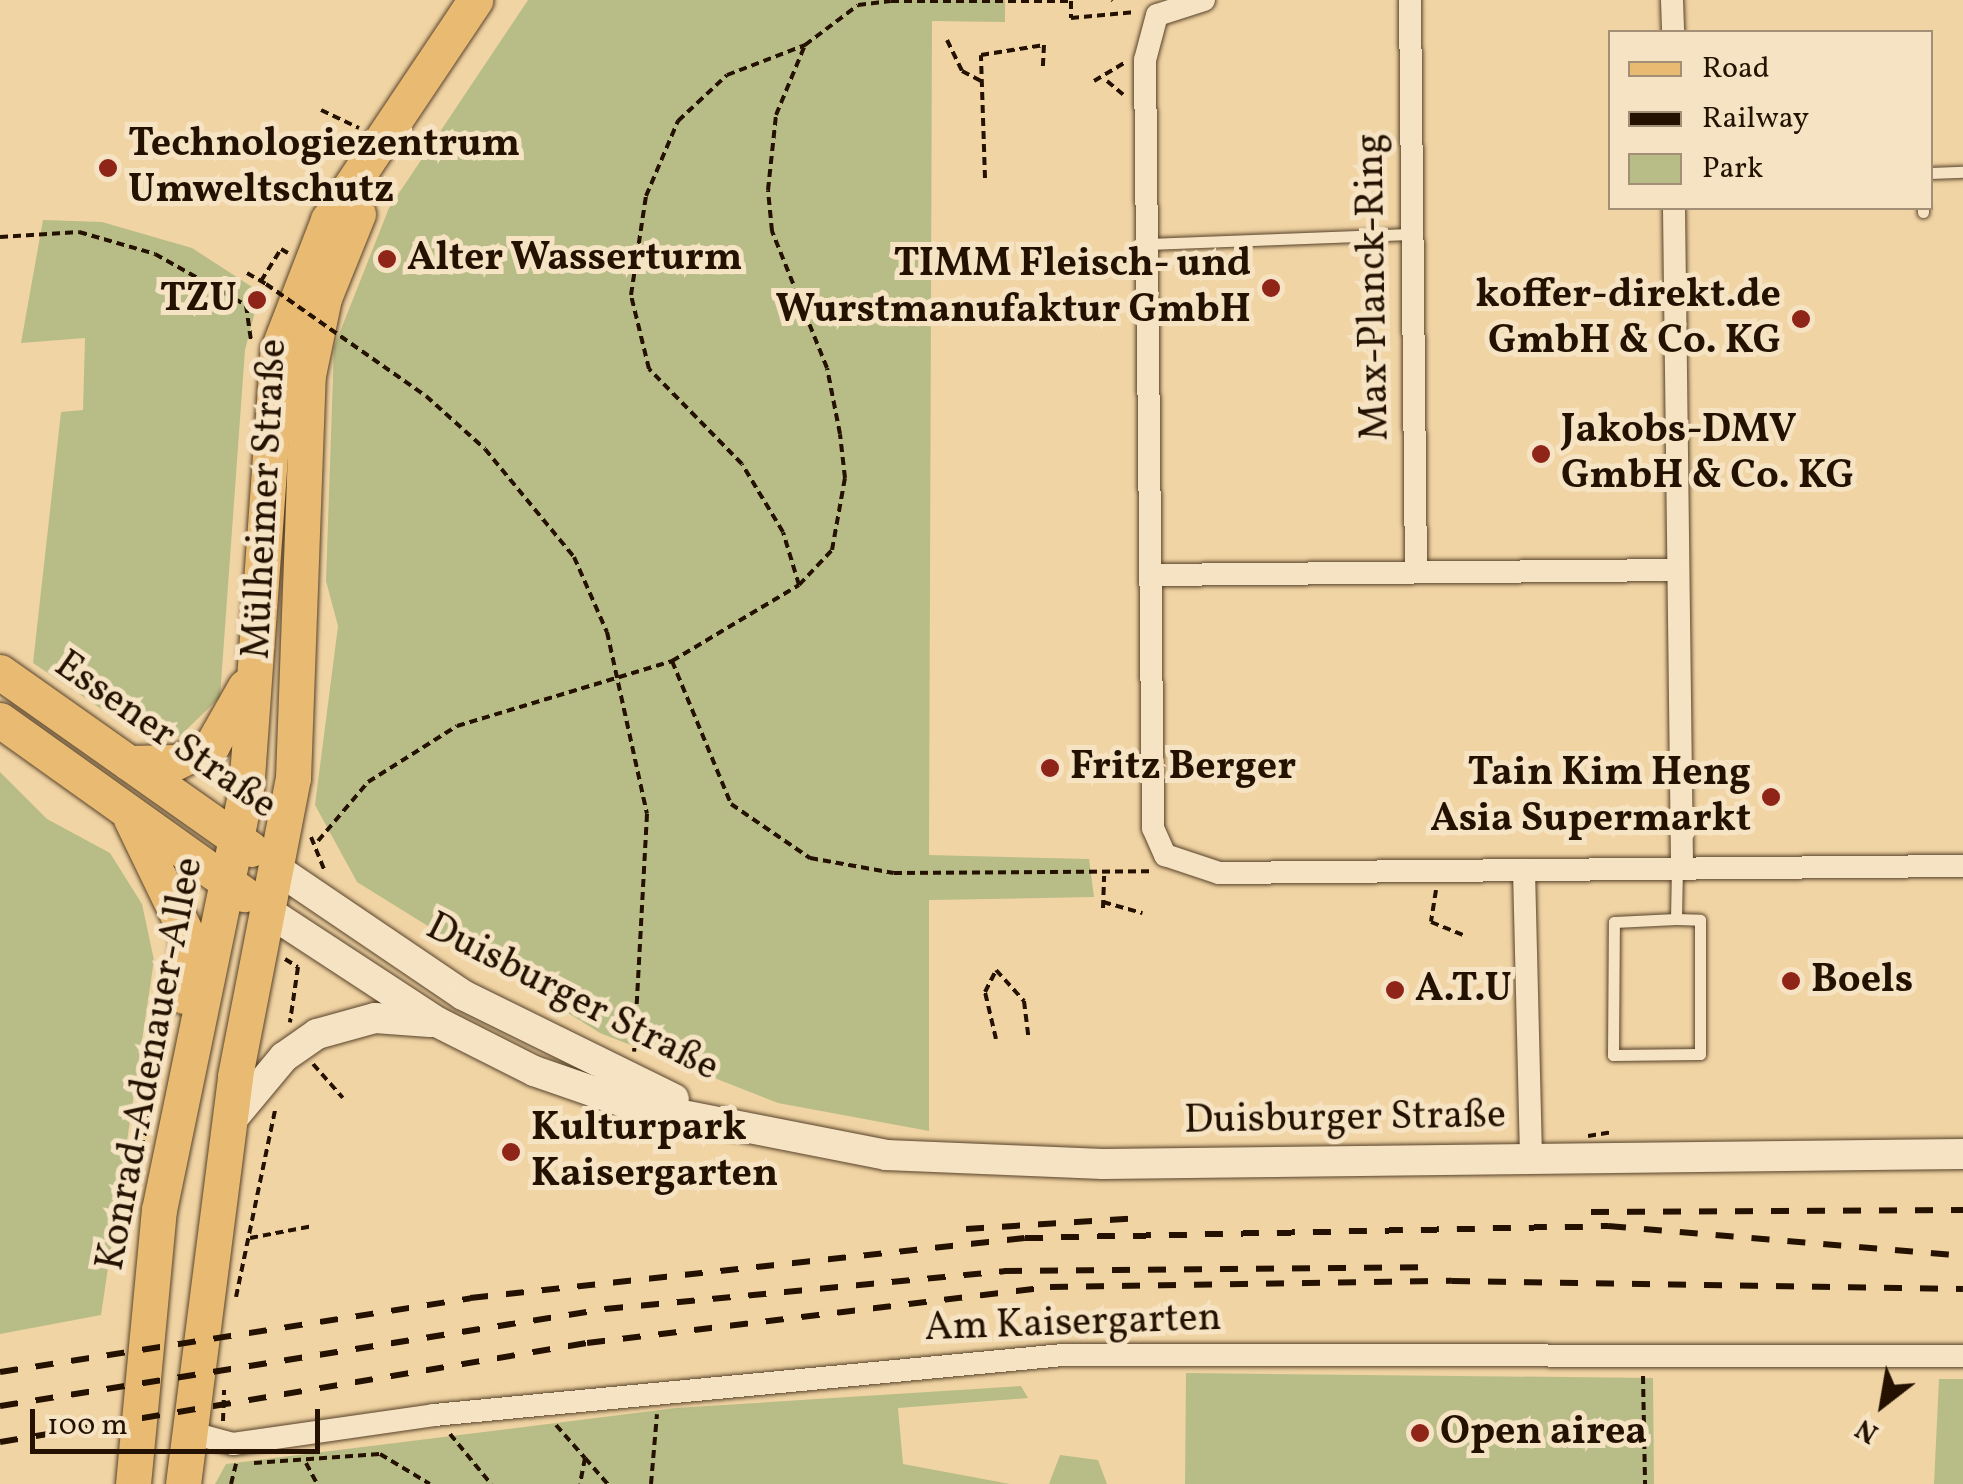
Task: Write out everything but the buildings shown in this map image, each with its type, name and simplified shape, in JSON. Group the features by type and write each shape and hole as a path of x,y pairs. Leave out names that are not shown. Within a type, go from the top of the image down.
{"main road":[{"name":"Mülheimer Straße","path":"237,838 256,648 278,350 307,262 382,138 475,0"},
{"name":"Mülheimer Straße","path":"280,871 297,739 305,407 316,327 365,200 498,0"},
{"path":"128,763 176,762 222,736 256,648"},
{"name":"Essener Straße","path":"0,672 280,871"},
{"name":"Essener Straße","path":"0,720 132,819 269,912"},
{"path":"132,819 188,938 158,1150 159,1210"},
{"name":"Konrad-Adenauer-Allee","path":"132,1484 159,1210 237,838"},
{"path":"183,1484 229,1123 280,871"},
{"name":"Duisburger Straße","path":"280,871 463,995 631,1081 732,1124"},
{"name":"Duisburger Straße","path":"269,912 437,1022 590,1092 856,1150 988,1163 1963,1154"},
{"path":"229,1123 284,1057 318,1034 375,1018 437,1022"}],"street":[{"path":"1204,0 1150,7 1145,60 1153,828 1172,861 1212,873 1963,866"},
{"name":"Max-Planck-Ring","path":"1410,0 1416,572"},
{"path":"1672,0 1673,30"},
{"path":"1674,210 1680,867"},
{"path":"1150,575 1677,570"},
{"path":"1524,870 1530,1156"},
{"name":"Am Kaisergarten","path":"192,1433 233,1444 434,1414 1063,1355 1963,1356"}],"lane":[{"path":"1933,173 1963,172"},
{"path":"1147,244 1410,234"},
{"path":"1676,919 1680,867"},
{"path":"1676,919 1700,920 1700,1054 1613,1054 1614,922 1676,919"}],"path":[{"path":"318,840 368,782 457,726 672,661 799,585 832,550 845,478 827,368 772,231 769,149 785,80 805,45 858,5 1073,1 1070,18 1150,7"},
{"path":"946,40 962,72 981,81"},
{"path":"799,585 783,532 742,464 649,369 631,294 646,196 678,120 727,75 779,48 805,45"},
{"path":"985,178 982,54 999,54 999,45 1044,45 1043,67"},
{"path":"1094,81 1145,60"},
{"path":"320,110 382,138"},
{"path":"0,238 79,232 155,254 246,305 248,336 278,350"},
{"path":"261,281 281,250"},
{"path":"247,273 426,396 485,449 574,558 621,677 646,814 631,1081"},
{"path":"672,661 717,783 780,845 868,872 1143,875 1172,861"},
{"path":"1436,870 1430,922 1464,935"},
{"path":"1104,876 1103,905 1142,914"},
{"path":"996,1039 985,992 996,970 1024,1001 1029,1039"},
{"path":"299,1068 318,1053"},
{"path":"308,1058 342,1098"},
{"path":"240,1277 282,1094"},
{"path":"248,1238 313,1226"},
{"path":"1642,1356 1645,1484"},
{"path":"651,1484 659,1393"},
{"path":"538,1404 608,1484"},
{"path":"434,1414 491,1484"},
{"path":"217,1462 306,1463 380,1454 430,1484"},
{"path":"580,1484 585,1458"},
{"path":"306,1463 318,1484"},
{"path":"231,1484 236,1464"}],"green space":[{"path":"528,0 1005,0 1005,22 932,21 929,855 1089,859 1094,897 929,900 929,1131 778,1103 600,1033 357,882 315,805 338,626 326,581 334,347 389,208"},
{"path":"43,220 102,222 192,248 260,292 245,350 220,697 179,737 134,731 33,663 61,412 83,410 85,338 21,343"},
{"path":"0,772 47,819 110,853 142,904 154,960 101,1315 0,1334"},
{"name":"Open airea","path":"1186,1373 1653,1378 1654,1484 1185,1484"},
{"path":"1939,1379 1963,1379 1963,1484 1934,1484"},
{"path":"1021,1386 1028,1398 898,1408 903,1464 1010,1484 215,1484 226,1464 676,1408"},
{"path":"1060,1455 1098,1460 1107,1484 1049,1484"}],"railway":[{"path":"1591,1212 1963,1210"},
{"path":"966,1229 1141,1218"},
{"path":"0,1372 470,1298 1025,1238 1608,1226 1963,1256"},
{"path":"0,1406 605,1309 1004,1271 1423,1267"},
{"path":"0,1442 587,1343 1050,1287 1452,1281 1963,1289"}],"place":[{"name":"Technologiezentrum Umweltschutz","path":"108,168"},
{"name":"Alter Wasserturm","path":"387,259"},
{"name":"TIMM Fleisch- und Wurstmanufaktur GmbH","path":"1271,288"},
{"name":"TZU","path":"257,300"},
{"name":"koffer-direkt.de GmbH & Co. KG","path":"1801,319"},
{"name":"Jakobs-DMV GmbH & Co. KG","path":"1541,454"},
{"name":"Fritz Berger","path":"1050,768"},
{"name":"Tain Kim Heng Asia Supermarkt","path":"1771,797"},
{"name":"Boels","path":"1791,981"},
{"name":"A.T.U","path":"1395,990"},
{"name":"Kulturpark Kaisergarten","path":"511,1152"},
{"name":"Open airea","path":"1420,1433"}]}
